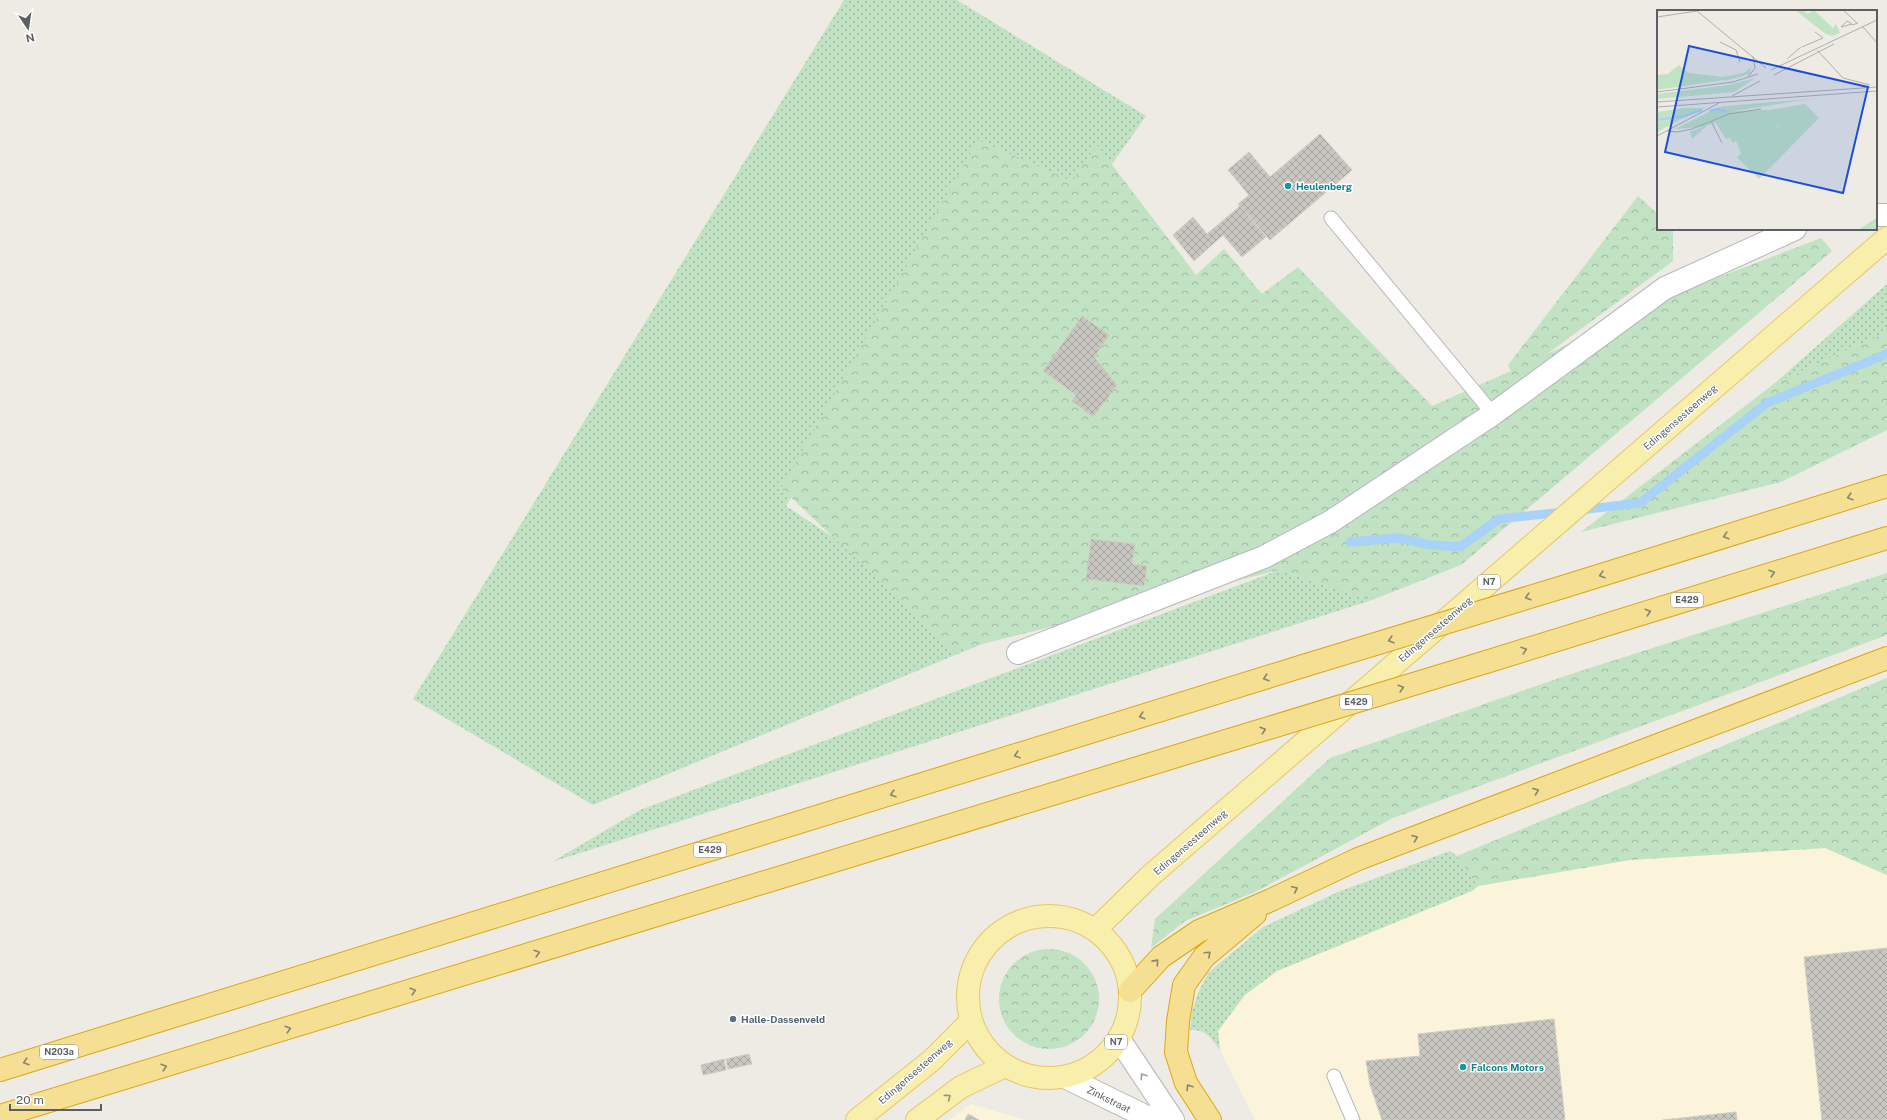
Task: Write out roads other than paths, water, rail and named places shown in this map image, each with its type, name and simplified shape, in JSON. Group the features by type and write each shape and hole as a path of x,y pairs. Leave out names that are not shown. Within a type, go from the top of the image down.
{"highway":[{"name":"E429","path":"117,1035 1887,486"},
{"name":"E429","path":"0,1116 1226,742 1887,538"},
{"path":"1130,991 1161,957 1199,931 1272,900 1358,859 1887,658"},
{"path":"1210,1120 1186,1083 1176,1052 1178,1021 1184,985 1204,957 1272,900"},
{"name":"N203a","path":"0,1070 117,1035"}],"main road":[{"name":"Edingensesteenweg","path":"1095,930 1149,877 1887,238"},
{"name":"N7","path":"1047,916 1072,919 1095,930 1112,946 1125,967 1130,991 1128,1016 1119,1039 1103,1058 1085,1070 1065,1077 1044,1078 1023,1075 1005,1066 983,1046 971,1021 967,996 971,971 983,950 1000,932 1023,920 1047,916"},
{"name":"Edingensesteenweg","path":"857,1120 932,1060 971,1021"},
{"path":"917,1120 961,1087 1005,1066"}],"street":[{"path":"1877,214 1887,216"},
{"path":"1018,653 1264,557 1330,522 1493,414 1665,288 1793,230"},
{"path":"1119,1039 1172,1120"},
{"name":"Zinkstraat","path":"1065,1077 1153,1120"}],"lane":[{"path":"1331,218 1493,414"},
{"path":"1334,1076 1353,1120"}],"waterway":[{"path":"1579,510 1640,503 1767,403 1887,354"},
{"path":"1350,542 1399,538 1430,545 1460,547 1499,519 1564,512"}],"place":[{"name":"Heulenberg","path":"1288,186"},
{"name":"Halle-Dassenveld","path":"733,1019"},
{"name":"Falcons Motors","path":"1463,1067"}]}
